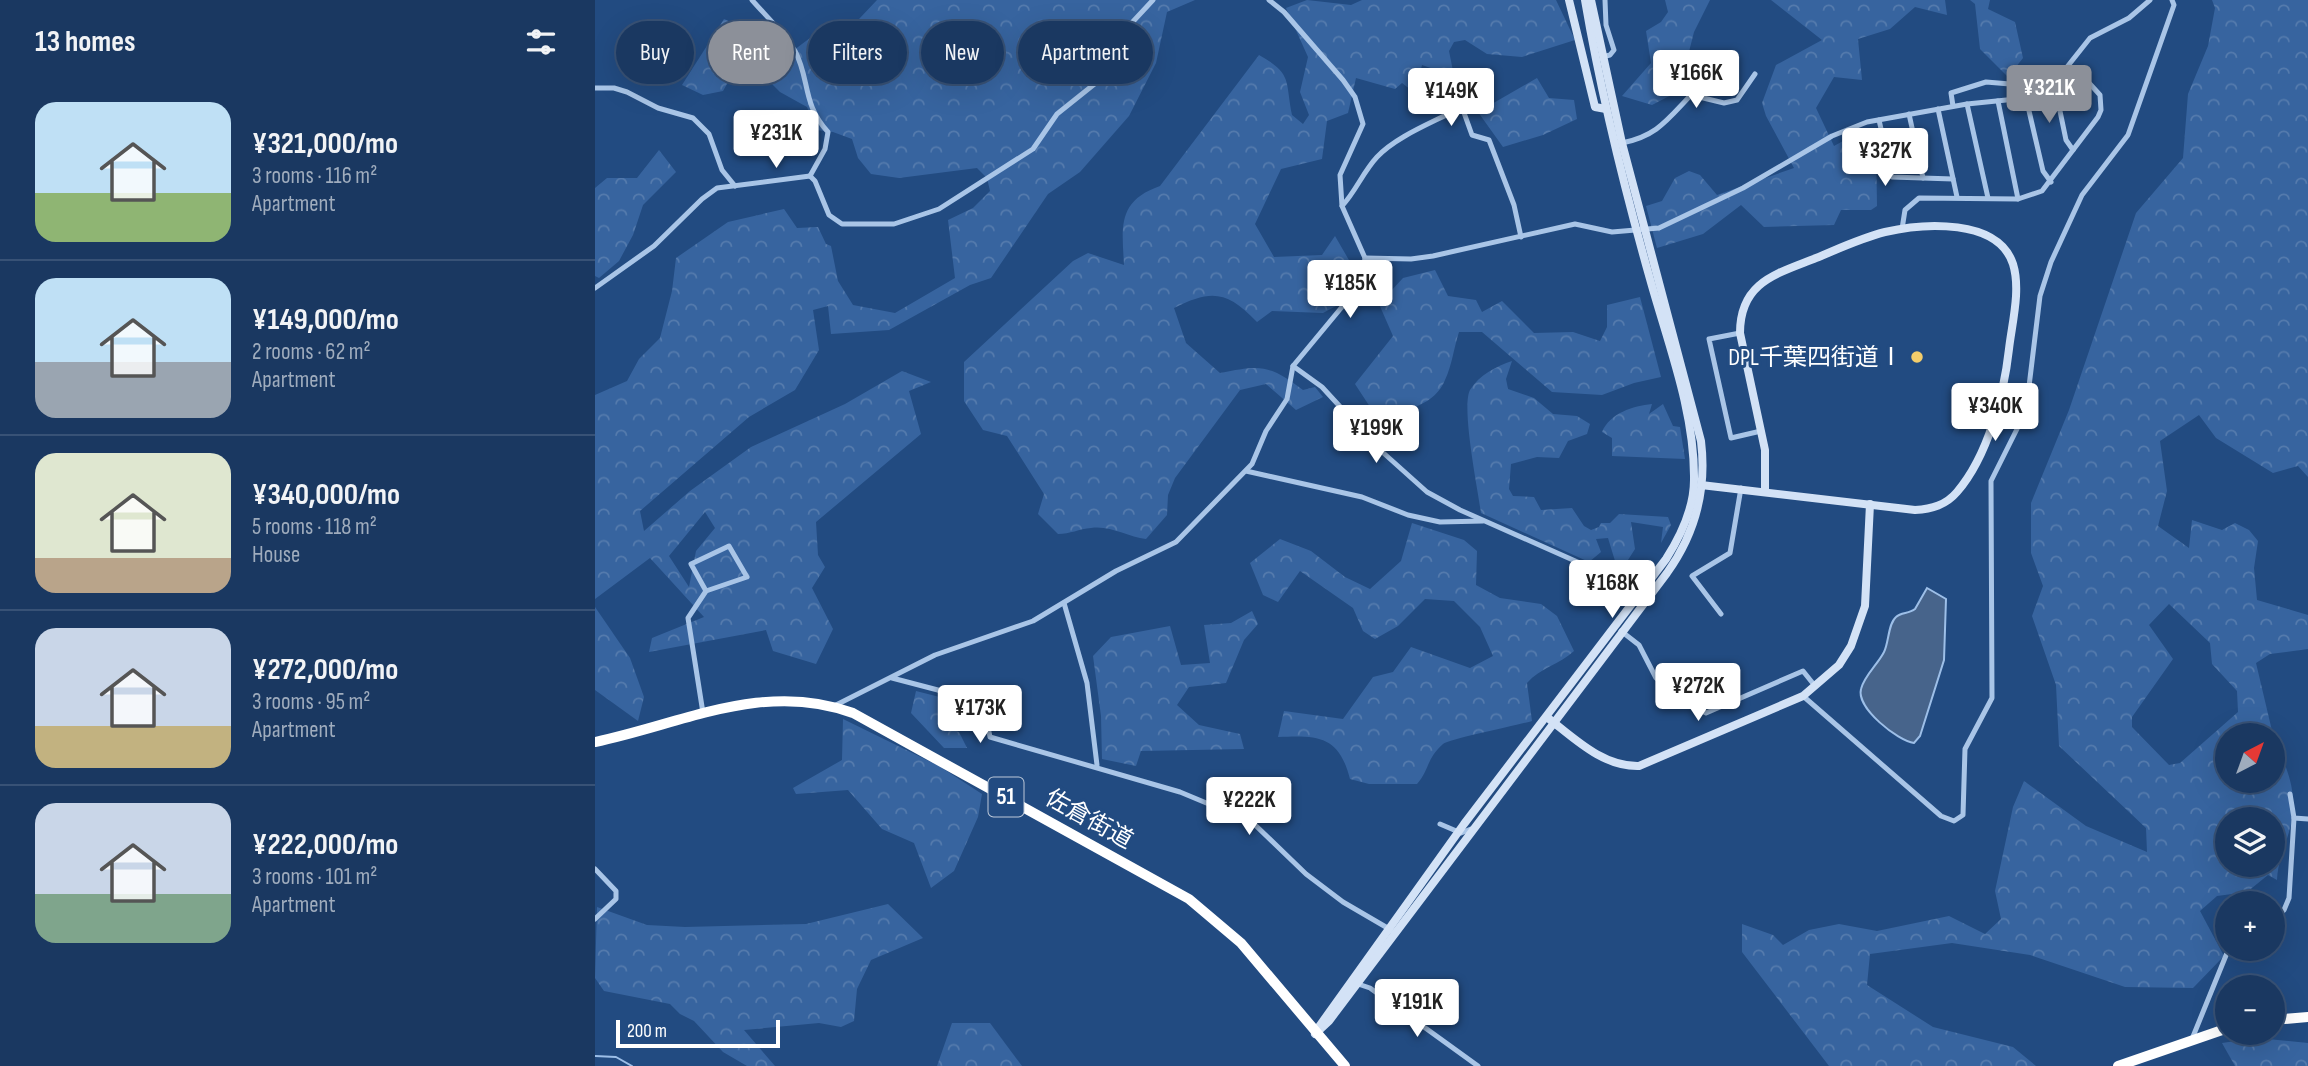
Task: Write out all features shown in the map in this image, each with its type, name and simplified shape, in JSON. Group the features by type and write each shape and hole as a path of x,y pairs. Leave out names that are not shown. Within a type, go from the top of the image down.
{"highway":[{"name":"佐倉街道","path":"595,742 703,713 776,699 834,706 935,757 1189,899 1241,943 1315,1034 1345,1066"},
{"path":"2285,1019 2308,1017"},
{"path":"2118,1066 2215,1032"}],"street":[{"path":"752,0 794,50 806,95 819,122 828,132 825,149 810,176"},
{"path":"810,176 815,181 829,215 842,224 894,224 939,209 1033,149 1057,114 1097,82 1110,66 1127,28 1153,0"},
{"path":"834,706 935,655 1034,621 1108,576 1176,542 1246,471 1287,399 1293,366 1304,350 1356,293 1361,284 1365,258 1342,206 1340,175 1363,124 1355,97 1284,12 1269,0"},
{"path":"1569,0 1595,107 1607,108"},
{"path":"1585,0 1607,108 1641,230"},
{"path":"1315,1034 1386,930 1458,832 1650,594 1676,559 1689,535 1698,484 1692,446 1591,0"},
{"path":"1602,57 1610,55 1614,50 1606,25 1605,0"},
{"path":"1954,106 1951,93 1977,83 2022,85 2067,67 2090,37 2129,18 2150,0"},
{"path":"1803,696 1941,817 1954,821 1963,815 1965,749 1992,698 1991,481 2026,411 2040,296 2051,262 2083,195 2128,135 2174,5 2172,0"},
{"path":"1622,143 1645,138 1658,130 1691,95 1724,103 1737,100 1755,74"},
{"path":"1365,258 1411,259 1574,224 1612,232 1641,230 1668,224 1744,188 1832,136 1879,120 1967,104 2026,98 2070,81 2084,81 2100,95 2098,117 2051,182 2032,196 2018,199 1926,197 1912,201 1903,216 1902,229"},
{"path":"595,89 614,88 657,108 692,118 709,134 722,170 735,186"},
{"path":"2055,88 2066,140 2073,150"},
{"path":"2026,98 2043,171 2051,182"},
{"path":"1998,101 2018,199"},
{"path":"1967,104 1988,198"},
{"path":"1342,206 1358,190 1367,170 1379,155 1458,109 1463,110 1472,135 1489,140 1514,205 1521,237"},
{"path":"1938,109 1957,197"},
{"path":"1909,114 1923,178"},
{"path":"1879,120 1892,177 1953,180"},
{"path":"595,288 654,246 717,188 810,176"},
{"path":"1698,484 1915,510 1939,506 1948,500 1968,476 1999,410 2005,385 2016,279 2007,251 1996,240 1970,229 1902,229 1869,237 1762,282 1744,305 1740,333 1762,431 1765,491"},
{"path":"1740,333 1709,339 1731,438 1762,431"},
{"path":"1293,366 1322,387 1379,449 1427,492 1618,580 1638,596 1643,598 1650,594"},
{"path":"1246,471 1362,497 1408,515 1440,522 1486,521"},
{"path":"1315,1034 1329,1021 1401,925 1674,546 1698,484"},
{"path":"1721,614 1692,576 1730,553 1741,488"},
{"path":"1549,719 1613,764 1639,766 1803,696 1839,665 1860,627 1865,606 1870,504"},
{"path":"703,713 688,618 706,591 747,577 729,546 691,564 706,591"},
{"path":"1064,603 1087,683 1097,765"},
{"path":"1621,631 1639,645 1656,678 1679,699 1706,713 1803,671 1816,686"},
{"path":"892,678 976,700 984,707 990,737 1097,765 1180,792 1252,822 1305,874 1386,930"},
{"path":"2285,908 2289,898 2294,818 2290,794"},
{"path":"2294,818 2308,819"},
{"path":"1440,824 1458,832 1471,828"},
{"path":"595,869 616,891 616,899 595,919"},
{"path":"1386,930 1401,925"},
{"path":"2192,1039 2224,961"},
{"path":"1366,971 1365,982 1370,988"},
{"path":"1355,986 1362,984 1370,988 1478,1066"}],"green space":[{"path":"877,0 1195,0 1167,12 1153,69 1153,21 1018,21 1018,84 1145,84 1129,116 1080,172 1048,194 991,278 970,285 889,330 831,334 828,306 813,310 819,350 795,390 749,417 640,511 644,531 690,491 751,447 845,404 902,371 931,382 909,391 921,434 816,522 818,555 825,567 812,588 833,629 816,664 773,651 766,630 649,652 652,638 704,617 650,558 595,599 595,395 627,381 639,359 660,338 672,291 676,258 728,222 784,209 797,228 818,227 826,244 831,246 838,281 853,305 895,313 955,278 948,220 973,208 990,191 987,178 977,168 899,178 871,174 858,158 852,139 833,132 816,130 807,107 780,92 772,84 794,84 794,50 808,40 808,84 907,84 907,21 857,21","holes":["705,512 715,528 696,551 689,587 669,556"]},
{"path":"1307,0 1351,5 1362,0 1556,0 1575,40 1522,57 1487,54 1465,40 1454,42 1449,51 1454,76 1422,65 1415,93 1402,83 1395,89 1356,78 1348,113 1327,121 1322,159 1281,169 1255,224 1274,257 1322,255 1335,236 1357,274 1355,287 1336,306 1323,313 1272,311 1257,322 1237,304 1219,296 1199,298 1174,308 1186,343 1220,373 1264,369 1281,375 1303,390 1315,387 1323,397 1296,410 1266,384 1240,390 1175,478 1168,495 1167,515 1146,539 1098,528 1058,534 1038,514 1044,494 1007,436 983,430 964,401 964,362 1073,261 1088,253 1124,265 1123,227 1129,208 1136,199 1160,186 1259,55 1283,73 1292,115 1303,124 1309,115 1300,92 1308,57 1286,8"},
{"path":"1665,0 1710,0 1694,32 1679,91 1652,105 1622,96 1651,63 1646,31 1661,22 1668,12"},
{"path":"1771,0 1945,0 1947,15 1915,7 1890,29 1858,39 1862,80 1834,77 1816,108 1834,146 1852,136 1876,143 1877,206 1871,210 1841,210 1834,225 1764,227 1741,205 1703,234 1657,248 1646,206 1662,201 1675,178 1689,171 1700,175 1717,195 1794,168 1766,116 1762,103 1776,65 1822,40"},
{"path":"1970,0 1990,0 1988,9 2015,22 2023,58 2008,77 1980,49 1975,4"},
{"path":"2212,0 2308,0 2308,477 2298,466 2273,473 2216,438 2199,415 2160,441 2167,491 2158,526 2189,548 2192,520 2222,530 2235,523 2249,530 2258,541 2254,568 2257,600 2308,615 2308,649 2270,654 2256,663 2270,723 2225,723 2238,712 2237,691 2212,664 2210,643 2169,604 2149,625 2173,659 2132,717 2132,727 2169,765 2180,763 2215,732 2215,793 2285,793 2285,765 2292,790 2293,810 2285,845 2285,807 2215,807 2215,877 2266,877 2248,891 2215,891 2215,898 2200,911 2215,939 2215,961 2219,961 2193,988 2125,987 2030,955 1952,943 1870,954 1867,985 1933,1027 2013,1047 2036,1066 1829,1066 1742,952 1742,924 1773,935 1783,945 1809,930 1839,924 1877,931 1949,916 1985,934 2001,919 1995,891 2013,807 2024,781 2086,826 2147,852 2146,828 2059,746 2056,685 2032,616 2043,586 2031,553 2031,503 2069,410 2136,213 2183,158 2188,94 2208,46 2215,8"},
{"path":"708,44 708,84 727,84 723,91 703,95 682,85 694,84 694,66"},
{"path":"1537,78 1549,98 1574,100 1577,119 1543,135 1503,147 1478,112"},
{"path":"659,150 676,172 643,205 633,235 619,261 599,278 595,276 595,188 607,178 637,178"},
{"path":"1435,270 1448,296 1476,300 1482,312 1502,301 1534,333 1573,332 1600,341 1607,327 1607,305 1640,297 1661,377 1634,383 1602,395 1552,392 1482,332 1459,332 1447,374 1440,389 1433,396 1405,410 1374,413 1355,384 1393,336 1379,304 1403,278"},
{"path":"1512,361 1506,379 1508,389 1534,398 1553,414 1577,416 1590,424 1587,434 1568,441 1559,458 1537,457 1511,464 1509,489 1513,496 1534,497 1541,510 1572,508 1584,526 1591,530 1599,527 1601,523 1610,523 1619,514 1668,517 1671,525 1661,543 1663,527 1631,522 1635,549 1619,574 1608,538 1596,539 1601,552 1589,562 1481,513 1467,413 1468,399 1470,390 1478,380 1494,368"},
{"path":"1652,404 1649,414 1663,404 1673,426 1680,427 1685,459 1612,456 1612,438 1602,432 1606,425 1616,415"},
{"path":"1412,523 1464,540 1477,551 1476,585 1500,598 1541,604 1557,616 1574,651 1527,683 1532,721 1443,744 1417,784 1369,784 1350,779 1340,754 1325,741 1305,737 1278,737 1284,711 1343,719 1373,677 1393,672 1411,647 1470,668 1493,656 1480,627 1454,601 1425,599 1398,626 1375,639 1363,631 1353,608 1300,571 1278,602 1263,595 1250,563 1280,539 1311,551 1345,577 1370,589 1401,561"},
{"path":"595,607 630,658 644,697 638,721 595,690"},
{"path":"1252,611 1258,624 1244,640 1226,683 1189,687 1177,705 1199,725 1240,734 1244,749 1141,751 1136,766 1102,759 1101,716 1093,656 1111,637 1170,626 1181,665 1210,663 1204,625 1231,623"},
{"path":"916,691 975,706 968,717 942,714 945,728 959,732 967,748 944,748 911,713"},
{"path":"843,719 939,766 982,794 978,817 954,871 931,888 914,843 882,829 848,790 796,794 793,788 842,760"},
{"path":"888,904 923,938 871,960 857,989 854,1021 841,1027 819,1023 744,1030 775,1066 747,1066 723,1052 694,1021 680,1014 670,1004 604,991 595,978 597,907 647,925 685,927 806,924"},
{"path":"952,1023 990,1023 1022,1066 937,1066"},
{"path":"2285,1041 2308,1043 2308,1066 2235,1066 2223,1045 2285,1045"}],"shaded area":[{"path":"1927,588 1946,599 1944,660 1920,736 1914,743 1889,730 1871,714 1861,697 1861,689 1884,652 1893,620 1898,615 1915,609"}],"waterway":[{"path":"595,1056 616,1057 632,1066"}],"place":[{"name":"DPL千葉四街道Ⅰ","path":"1917,357"}]}
